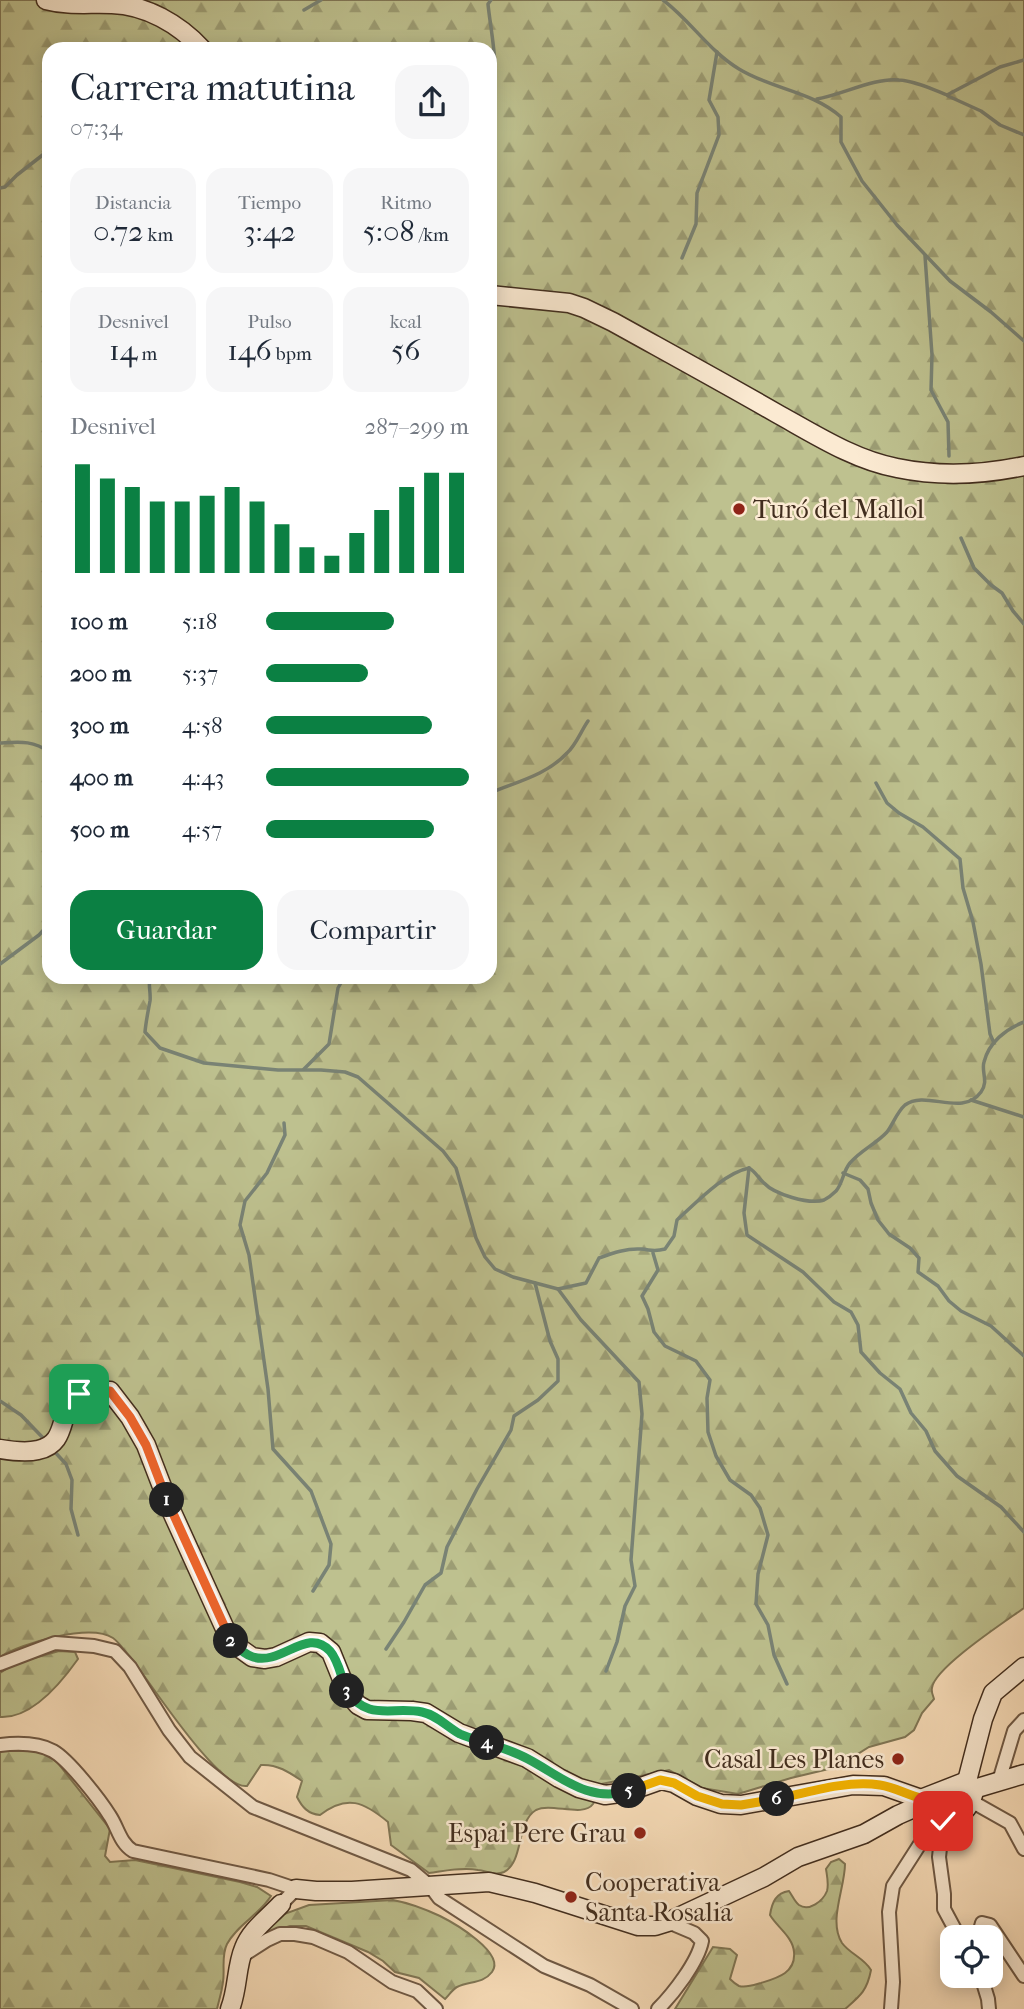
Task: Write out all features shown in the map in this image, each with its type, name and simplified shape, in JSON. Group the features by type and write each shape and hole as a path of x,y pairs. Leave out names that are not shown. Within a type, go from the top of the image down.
{"street":[{"path":"47,0 80,5 114,4 141,8 174,25 196,42"},
{"path":"497,296 557,301 584,308 789,420 872,461 895,468 954,475 1024,466"},
{"path":"0,1450 41,1450 58,1435 70,1402 79,1394 92,1390 110,1391 130,1417 146,1445 171,1510 231,1642 252,1657 265,1659 309,1642 320,1643 331,1652 352,1698 367,1710 412,1710 426,1713 459,1733 527,1758 579,1788 605,1795 627,1792 660,1780 674,1783 697,1796 722,1804 741,1805 853,1785 884,1786 922,1801 931,1816 939,1820 957,1816 971,1790 984,1719 993,1693 1024,1667"},
{"path":"0,1664 55,1643 94,1646 115,1651 130,1667 169,1730 190,1757 253,1807 411,1870 439,1898 544,1966 590,1985 632,2009"},
{"path":"999,1781 1014,1731 1024,1720"},
{"path":"0,1745 24,1744 53,1751 100,1802 116,1825 122,1842 133,1851 316,1892 432,1889 489,1882 535,1893 638,1926 655,1926 668,1922 764,1877 798,1857 864,1834 922,1801 1024,1774"},
{"path":"971,1790 1010,1823 1024,1849"},
{"path":"939,1820 944,1909 953,1925"},
{"path":"891,2009 889,1912 893,1886 939,1820"},
{"path":"230,2009 244,1947 255,1930 296,1889"},
{"path":"658,2009 693,1963 702,1941 694,1933 668,1922"},
{"path":"242,1956 280,1934 313,1937 348,1952 392,1982 418,1991 436,2009"},
{"path":"1003,1944 1024,1976"},
{"path":"985,1988 989,2009"}],"green space":[{"path":"0,0 1024,0 1024,1608 972,1645 945,1669 932,1688 934,1699 922,1713 914,1730 905,1737 869,1747 837,1767 738,1794 702,1788 669,1770 602,1784 593,1804 588,1808 536,1810 525,1823 515,1860 504,1872 497,1874 466,1869 429,1873 391,1845 388,1822 363,1805 339,1804 320,1815 309,1812 297,1797 302,1781 278,1767 261,1765 247,1786 235,1783 203,1754 113,1638 102,1634 73,1634 39,1641 0,1657"},
{"path":"59,1651 75,1652 78,1659 63,1678 34,1706 12,1716 0,1717 0,1673 16,1663"},
{"path":"0,1751 39,1751 57,1762 110,1829 105,1856 110,1862 135,1860 240,1882 257,1887 271,1896 236,1931 227,1944 224,1953 223,1985 217,2009 0,2009"},
{"path":"839,1859 845,1864 837,1915 838,1934 845,1947 871,1970 865,1988 855,2000 845,2009 675,2009 713,1947 730,1949 737,1955 730,1979 739,1986 767,1981 789,1970 794,1959 793,1947 770,1915 773,1902 778,1896 789,1891 803,1907 815,1904 827,1891 826,1869 831,1862"},
{"path":"393,1900 434,1913 477,1940 492,1956 492,1972 480,1980 457,1987 445,1999 419,1978 395,1972 368,1952 306,1926 264,1930 276,1917 309,1905"}],"waterway":[{"path":"304,10 321,0"},
{"path":"491,0 488,4 493,42"},
{"path":"663,0 728,62 751,76 817,101 841,117 841,142 862,181 897,225 950,281 1024,341"},
{"path":"682,258 696,224 697,193 719,135 718,117 709,100 717,52"},
{"path":"817,99 890,80 911,82 947,95 1000,67 1024,60"},
{"path":"948,96 1024,135"},
{"path":"0,188 5,187 42,155"},
{"path":"925,256 932,355 931,390 948,422 949,456"},
{"path":"961,538 974,568 1002,593 1024,624"},
{"path":"497,790 531,777 559,761 573,746 588,721"},
{"path":"0,743 20,742 42,748"},
{"path":"876,783 887,803 923,827 960,859 963,888 973,922 990,1034 994,1043"},
{"path":"0,964 42,932"},
{"path":"149,984 150,1001 145,1032 160,1048 204,1063 278,1070 345,1072 358,1077 443,1151 456,1168 476,1238 485,1257 495,1269 513,1277 558,1289 586,1283 599,1258 631,1249 665,1249 674,1236 677,1220 720,1182 749,1168"},
{"path":"304,1069 329,1044 340,984"},
{"path":"749,1168 769,1187 783,1195 801,1200 824,1200 838,1188 850,1163 887,1132 905,1105 923,1100 964,1103 981,1092 985,1080 983,1066 990,1048 1005,1032 1024,1022"},
{"path":"971,1100 1024,1117"},
{"path":"284,1123 285,1135 267,1173 245,1201 240,1225 249,1255 268,1389 273,1449 311,1491 331,1544 329,1565 313,1591"},
{"path":"749,1168 744,1213 747,1235 803,1272 834,1302 851,1312 858,1325 861,1352 880,1373 900,1389 911,1413 926,1431 935,1451 957,1476 1001,1507 1024,1532"},
{"path":"843,1173 860,1180 868,1189 878,1220 889,1234 910,1248 919,1258 918,1272 938,1286 961,1311 991,1326 1024,1356"},
{"path":"653,1253 658,1270 642,1296 654,1332 665,1346 696,1361 710,1380 707,1398 708,1432 716,1456 730,1480 751,1495 760,1508 768,1535 758,1574 756,1604 768,1625 774,1655 787,1684"},
{"path":"386,1649 425,1585 441,1573 447,1547 511,1430 514,1416 538,1400 558,1381 558,1359 550,1341 535,1283"},
{"path":"558,1289 581,1320 639,1382 642,1414 631,1560 635,1586 625,1606 617,1642 606,1671"},
{"path":"0,1401 21,1415 46,1441"},
{"path":"53,1450 66,1464 72,1480 71,1509 78,1535"}],"place":[{"name":"Turó del Mallol","path":"739,509"},
{"name":"Casal Les Planes","path":"898,1759"},
{"name":"Espai Pere Grau","path":"640,1833"},
{"name":"Cooperativa Santa Rosalia","path":"571,1897"}],"route":[{"path":"79,1394 92,1390 110,1391 130,1417 146,1445 171,1510 231,1642 252,1657 276,1657 309,1642 320,1643 331,1652 352,1698 367,1710 412,1710 426,1713 459,1733 527,1758 579,1788 605,1795 627,1792 660,1780 674,1783 697,1796 722,1804 741,1805 834,1787 876,1784 921,1798 931,1816 943,1821"}]}
